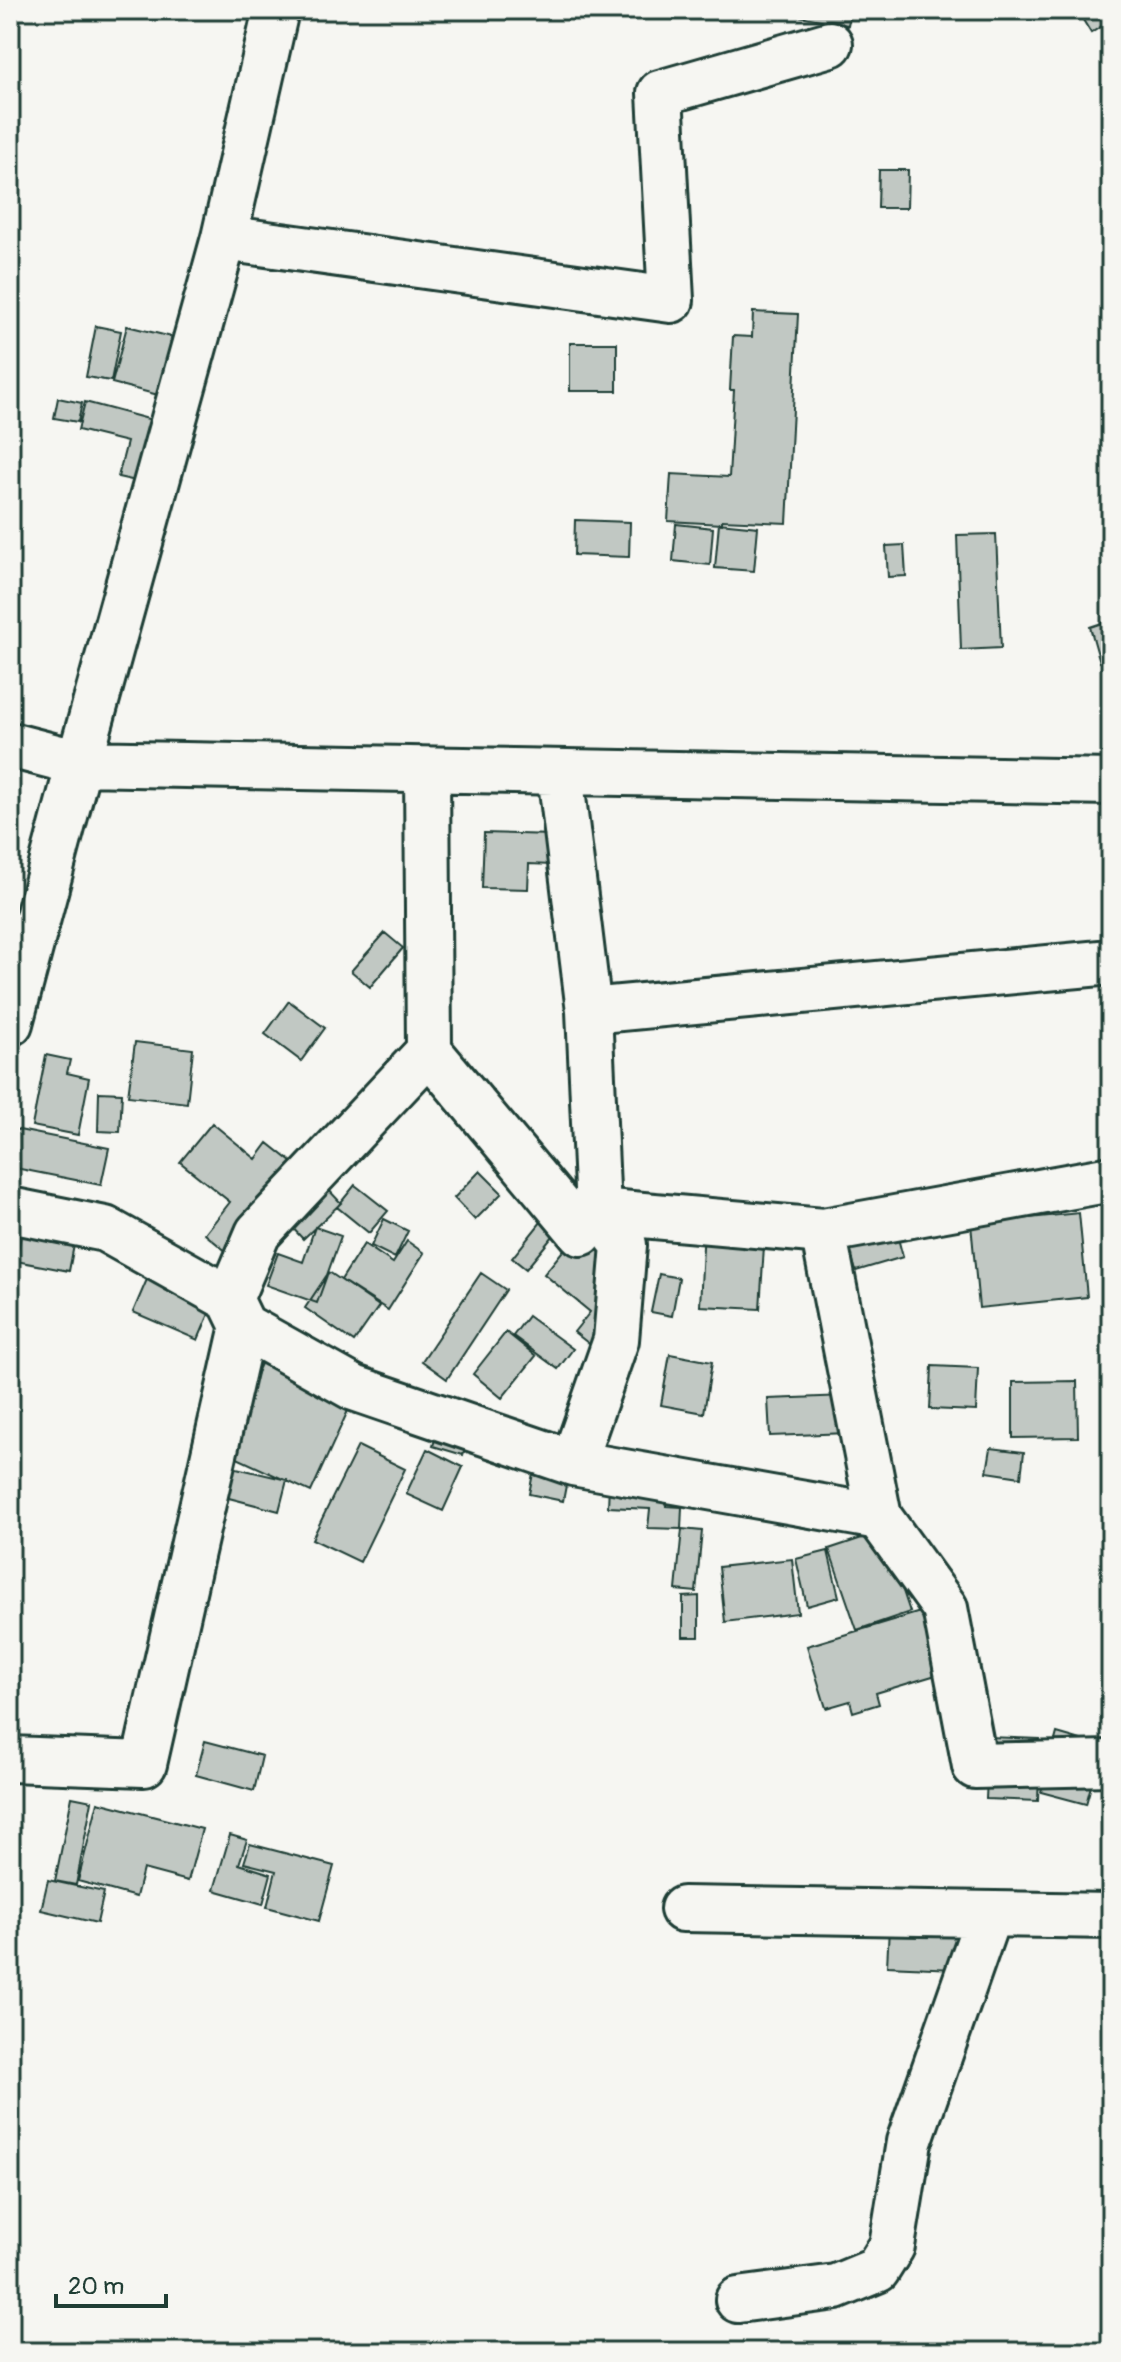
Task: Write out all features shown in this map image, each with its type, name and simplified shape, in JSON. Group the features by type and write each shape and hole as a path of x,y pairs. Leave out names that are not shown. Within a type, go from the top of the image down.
{"street":[{"path":"10,1023 224,238 276,10"},
{"path":"224,238 671,300 660,93 830,44"},
{"path":"10,745 79,763 1111,782"},
{"path":"427,770 429,1051 581,1233 598,1211"},
{"path":"560,773 589,1011 598,1211 624,1245 616,1340 573,1463"},
{"path":"589,1011 1111,962"},
{"path":"10,1759 144,1764 237,1313 258,1233 429,1051"},
{"path":"598,1211 823,1231 1111,1179"},
{"path":"10,1210 105,1229 354,1388 573,1463 879,1517"},
{"path":"823,1231 879,1517 945,1608 975,1766 1111,1763"},
{"path":"683,1909 1111,1916"},
{"path":"738,2300 836,2287 877,2270 892,2246 909,2142 989,1914"}],"building":[{"path":"800,10 851,10 848,25 799,16"},
{"path":"1077,10 1111,10 1111,20 1091,33"},
{"path":"879,170 908,170 907,208 878,208"},
{"path":"753,312 798,314 787,523 668,521 671,474 729,477 734,390 730,390 733,336 752,337"},
{"path":"96,326 121,331 111,381 86,377"},
{"path":"127,326 180,339 166,397 112,383"},
{"path":"570,343 617,343 617,391 570,391"},
{"path":"58,398 82,403 78,422 54,418"},
{"path":"85,402 152,420 136,481 118,477 127,442 78,430"},
{"path":"575,520 630,522 629,557 574,555"},
{"path":"719,523 758,527 754,571 715,568"},
{"path":"676,524 713,528 710,565 673,561"},
{"path":"996,534 1001,648 961,650 957,535"},
{"path":"904,545 906,576 888,577 886,546"},
{"path":"1111,620 1111,659 1100,662 1090,627"},
{"path":"484,833 553,835 552,865 529,864 528,889 482,888"},
{"path":"385,933 403,948 370,987 351,971"},
{"path":"289,1001 325,1028 301,1061 265,1034"},
{"path":"135,1042 193,1049 187,1103 128,1096"},
{"path":"46,1055 70,1060 67,1073 89,1078 78,1135 32,1126"},
{"path":"99,1092 122,1093 120,1132 98,1131"},
{"path":"212,1123 256,1159 268,1143 302,1170 233,1257 205,1234 230,1202 180,1162"},
{"path":"14,1129 109,1148 101,1185 10,1167"},
{"path":"480,1171 502,1193 475,1220 454,1198"},
{"path":"355,1185 388,1211 369,1233 337,1207"},
{"path":"325,1186 341,1203 303,1239 287,1222"},
{"path":"553,1207 567,1219 526,1269 512,1258"},
{"path":"26,1209 79,1219 69,1271 16,1261"},
{"path":"10,1213 22,1216 10,1273"},
{"path":"1079,1213 1087,1297 979,1308 971,1224"},
{"path":"384,1219 408,1231 395,1258 371,1246"},
{"path":"583,1226 628,1263 593,1347 574,1332 590,1312 544,1274"},
{"path":"315,1227 341,1236 317,1303 266,1285 278,1253 303,1262"},
{"path":"704,1227 765,1230 760,1309 700,1306"},
{"path":"895,1227 903,1257 856,1271 847,1241"},
{"path":"407,1241 424,1253 388,1310 341,1280 364,1244 393,1263"},
{"path":"163,1242 228,1269 198,1340 133,1312"},
{"path":"329,1272 379,1306 354,1342 305,1308"},
{"path":"481,1273 506,1290 447,1379 422,1361"},
{"path":"659,1274 679,1278 672,1316 651,1312"},
{"path":"528,1316 573,1349 558,1369 513,1336"},
{"path":"506,1332 536,1356 502,1398 473,1374"},
{"path":"272,1339 362,1380 311,1492 222,1451"},
{"path":"670,1354 712,1362 704,1413 661,1405"},
{"path":"932,1366 978,1368 976,1411 930,1409"},
{"path":"1077,1381 1078,1437 1013,1438 1013,1382"},
{"path":"847,1396 848,1433 770,1436 768,1399"},
{"path":"444,1409 475,1418 463,1455 433,1446"},
{"path":"358,1446 405,1469 360,1562 312,1539"},
{"path":"538,1447 572,1454 563,1501 529,1494"},
{"path":"991,1448 1024,1452 1021,1477 987,1472"},
{"path":"427,1449 463,1467 443,1511 406,1494"},
{"path":"610,1463 668,1466 666,1506 682,1507 681,1529 648,1528 650,1509 608,1507"},
{"path":"228,1466 287,1480 279,1511 221,1496"},
{"path":"682,1529 702,1531 696,1592 676,1590"},
{"path":"883,1531 910,1612 857,1630 829,1549"},
{"path":"828,1551 839,1597 807,1606 796,1559"},
{"path":"792,1559 798,1613 725,1622 719,1567"},
{"path":"699,1596 699,1637 683,1637 683,1597"},
{"path":"927,1610 946,1672 876,1693 879,1704 853,1712 850,1701 826,1708 807,1646"},
{"path":"1057,1733 1102,1746 1086,1804 1041,1792"},
{"path":"989,1737 1040,1739 1038,1801 986,1799"},
{"path":"205,1741 262,1756 254,1791 196,1775"},
{"path":"72,1797 92,1801 76,1885 55,1881"},
{"path":"98,1802 202,1829 188,1881 143,1869 136,1897 78,1881"},
{"path":"230,1835 247,1840 239,1864 271,1874 263,1904 214,1890"},
{"path":"250,1844 334,1866 319,1921 267,1907 276,1871 244,1863"},
{"path":"48,1880 104,1892 97,1923 41,1910"},
{"path":"890,1909 958,1911 955,1969 887,1966"}]}
